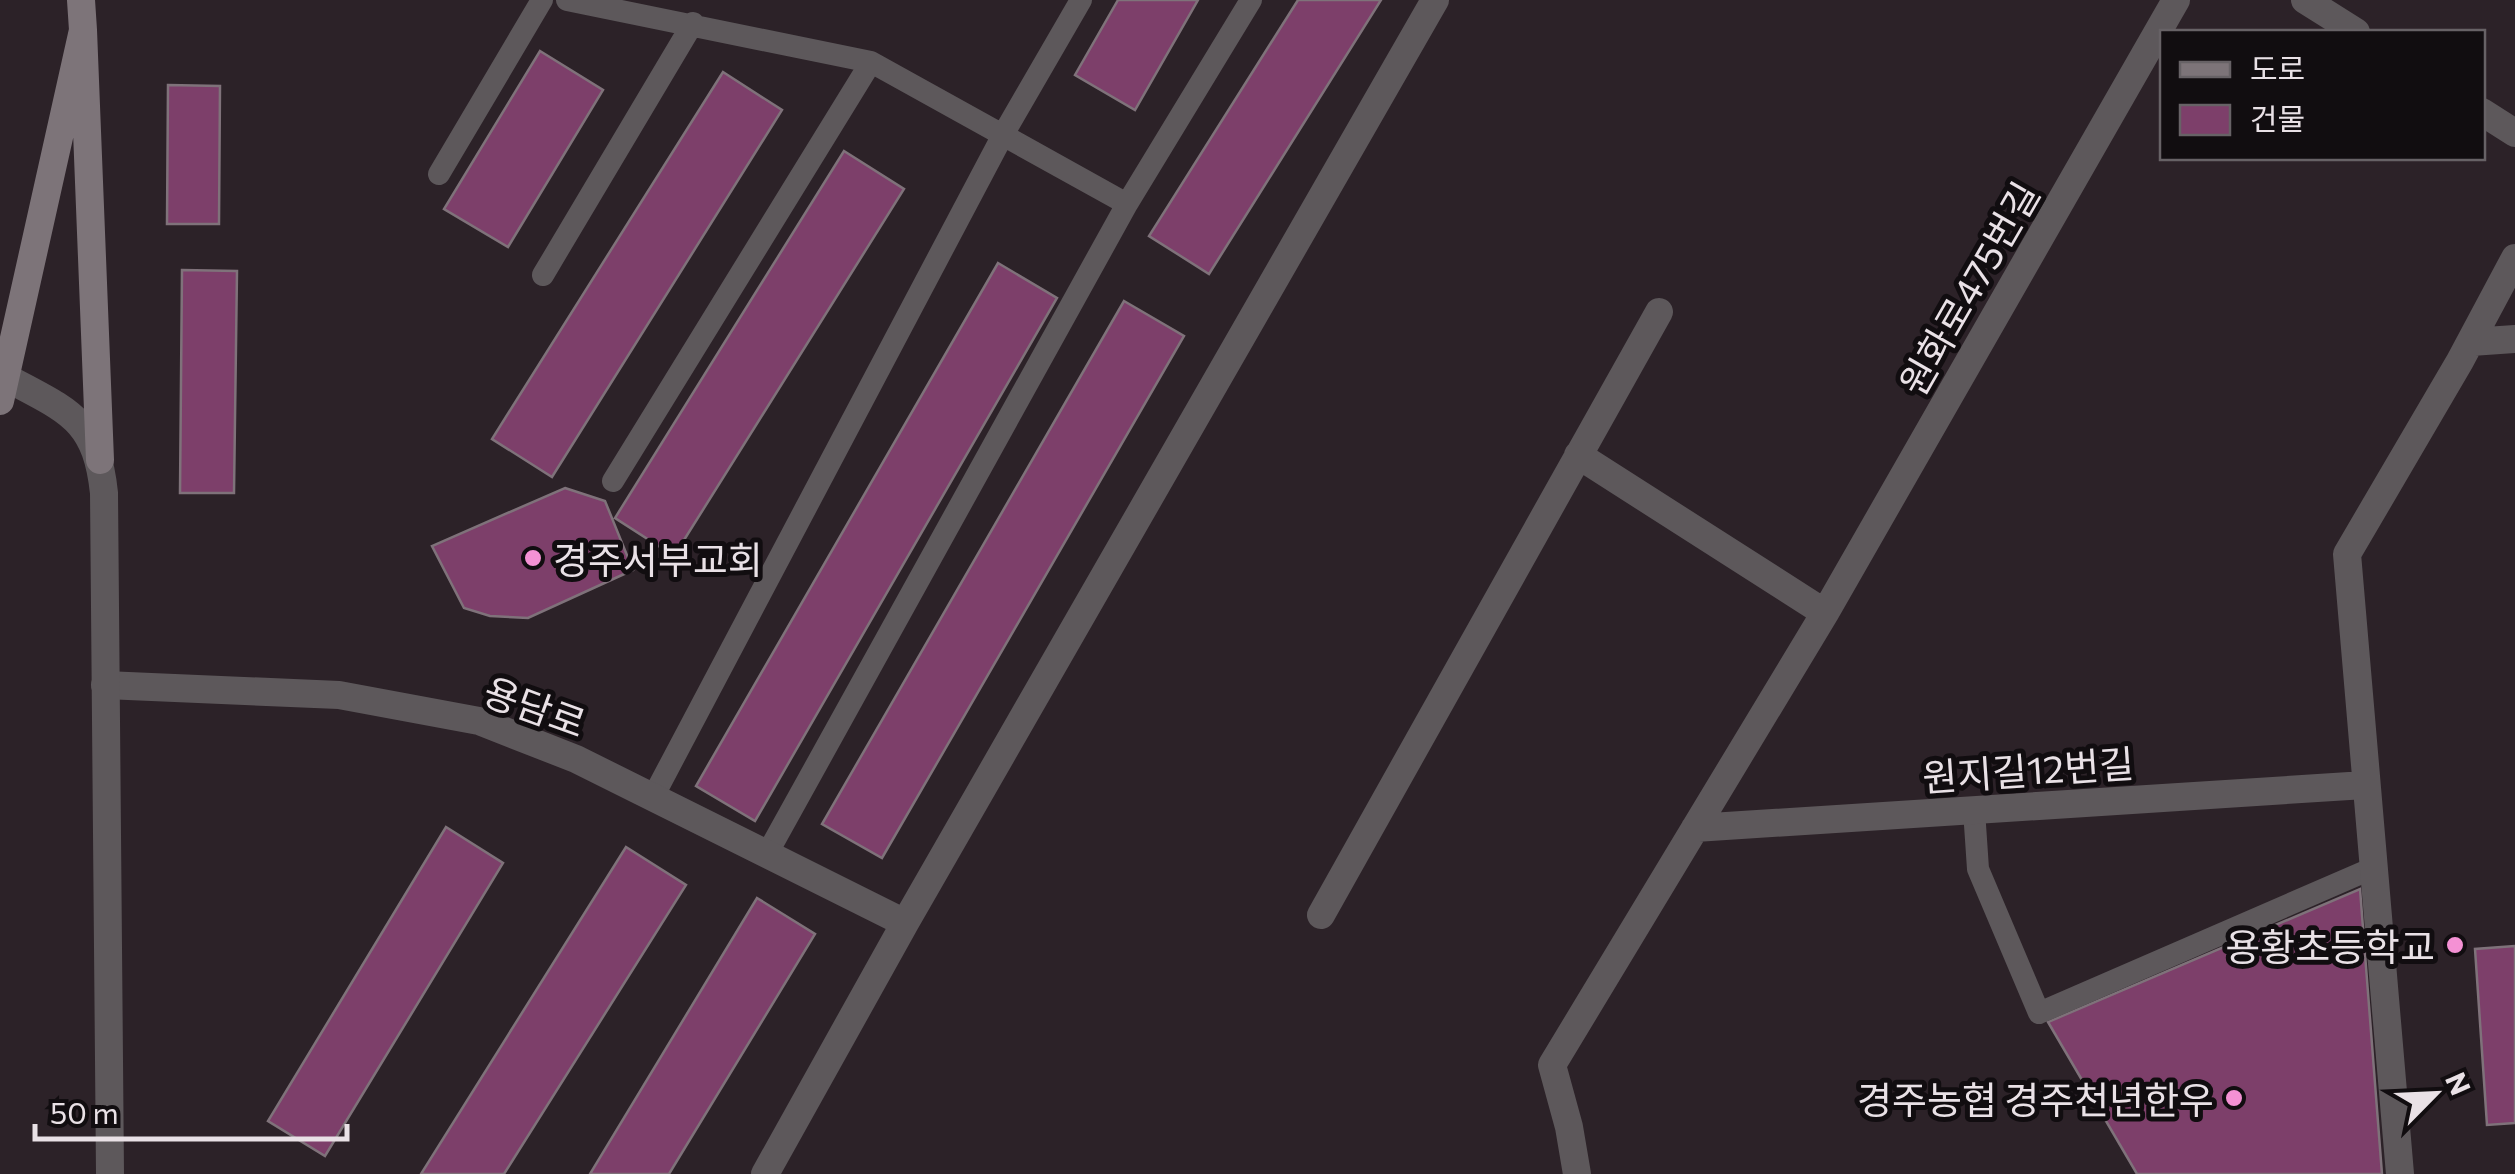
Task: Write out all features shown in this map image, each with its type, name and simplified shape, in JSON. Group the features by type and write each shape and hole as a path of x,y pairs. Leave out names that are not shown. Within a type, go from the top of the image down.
{"main road":[{"path":"81,0 100,460"},
{"path":"3,389 83,30"}],"street":[{"path":"764,1174 1435,0"},
{"name":"원화로475번길","path":"1577,1174 1570,1127 1552,1065 1825,613 2176,0"},
{"path":"2305,0 2353,30"},
{"path":"2485,114 2515,132"},
{"path":"2400,1174 2347,554 2515,258"},
{"path":"1321,914 1658,312"},
{"path":"2470,342 2515,339"},
{"path":"3,389 70,415 91,436 100,460 104,493 110,1174"},
{"path":"1578,456 1825,613"},
{"name":"용담로","path":"105,685 339,695 479,721 576,759 905,922"},
{"name":"원지길12번길","path":"1695,828 2366,785"}],"lane":[{"path":"439,174 542,0"},
{"path":"567,0 871,62 1128,204"},
{"path":"653,797 1004,133 1081,0"},
{"path":"767,854 1128,204 1251,0"},
{"path":"543,275 693,23"},
{"path":"613,481 871,62"},
{"path":"1974,810 1978,869 2040,1013 2374,868"}],"building":[{"path":"1118,0 1198,0 1135,110 1075,75"},
{"path":"1298,0 1381,0 1209,274 1149,236"},
{"path":"540,51 603,90 508,247 444,209"},
{"path":"723,72 782,110 552,477 492,439"},
{"path":"168,85 220,86 219,224 167,224"},
{"path":"844,151 904,189 674,556 615,518"},
{"path":"998,263 1057,298 755,821 696,786"},
{"path":"182,270 237,271 234,493 180,493"},
{"path":"1124,301 1184,336 882,858 822,824"},
{"name":"경주서부교회","path":"565,488 605,501 633,570 528,618 490,616 464,608 432,546"},
{"path":"446,827 503,863 325,1156 268,1121"},
{"path":"626,847 686,885 504,1174 421,1174"},
{"name":"경주농협 경주천년한우","path":"2360,889 2382,1174 2137,1174 2048,1022"},
{"path":"757,898 815,934 669,1174 590,1174"},
{"path":"2515,946 2515,1123 2487,1125 2475,949"}],"place":[{"name":"경주서부교회","path":"533,558"},
{"name":"용황초등학교","path":"2455,945"},
{"name":"경주농협 경주천년한우","path":"2234,1098"}]}
